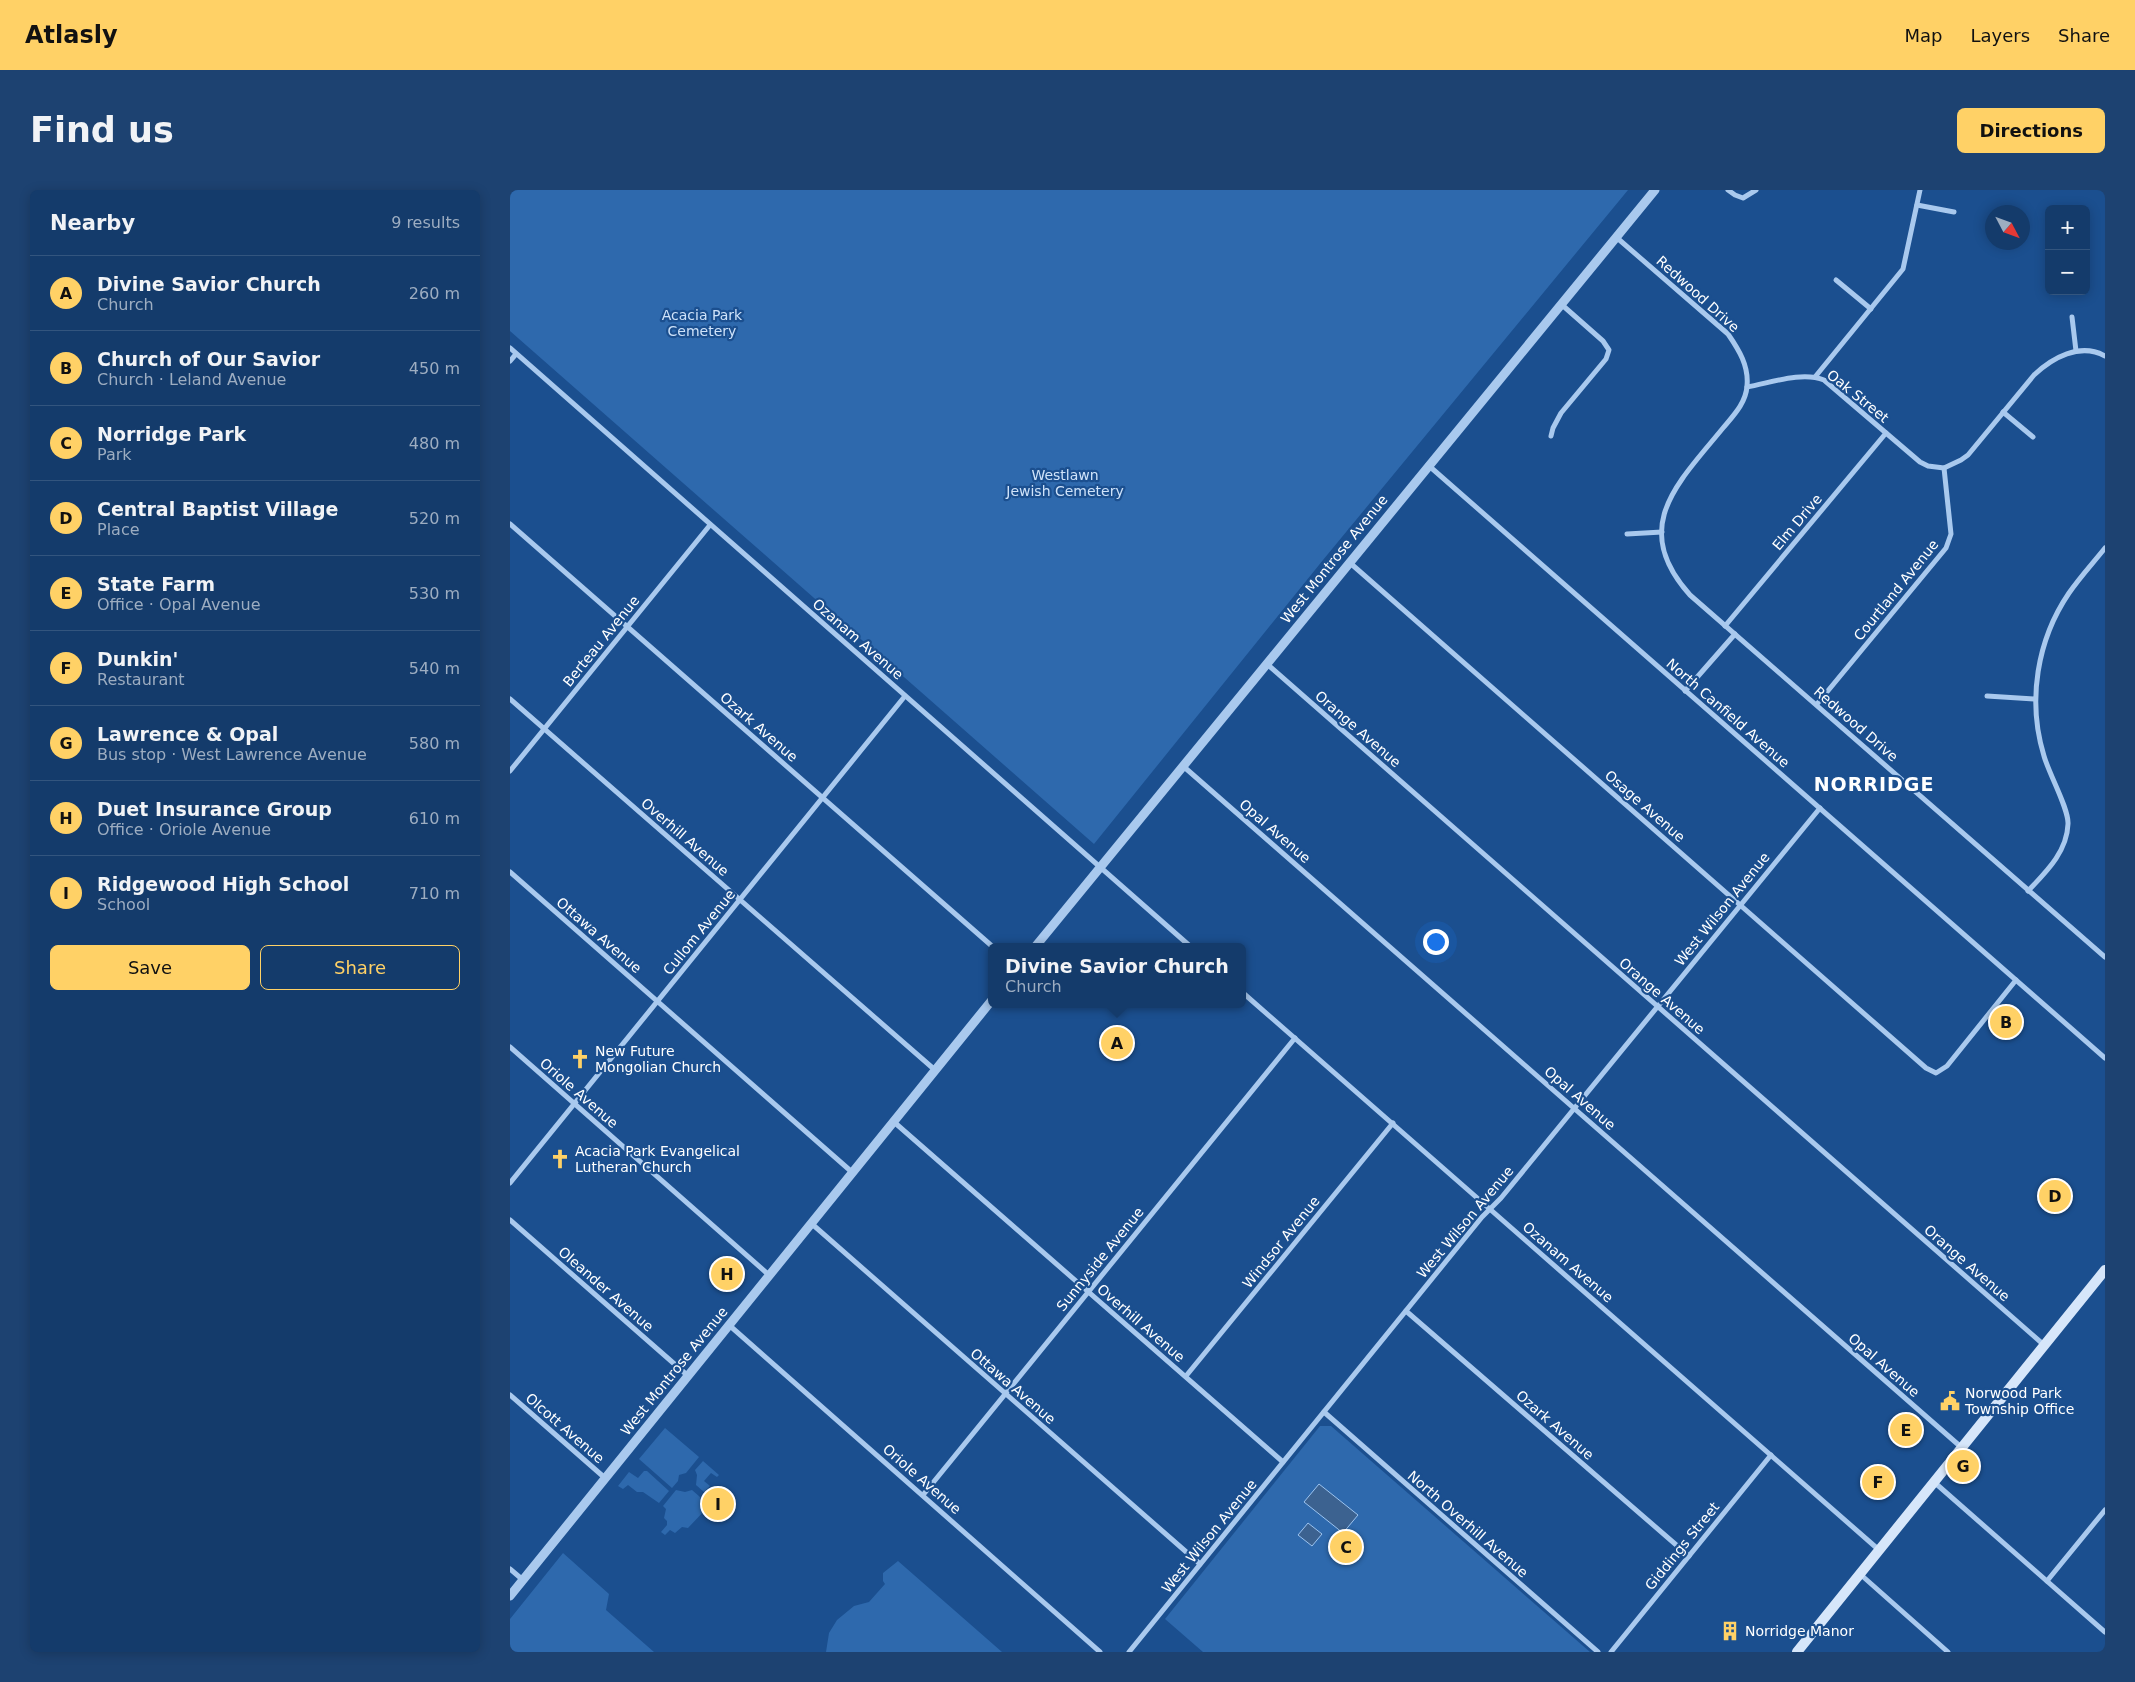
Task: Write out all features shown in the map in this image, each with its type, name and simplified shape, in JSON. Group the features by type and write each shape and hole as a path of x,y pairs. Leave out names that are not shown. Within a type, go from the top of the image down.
{"main road":[{"path":"1797,1652 2105,1270"}],"street":[{"name":"West Montrose Avenue","path":"1038,943 1654,190"},
{"path":"1728,190 1735,196 1743,198 1756,190"},
{"path":"1815,377 1903,269 1920,190"},
{"path":"1917,205 1954,212"},
{"name":"Redwood Drive","path":"1616,237 1728,334 1744,360 1747,372 1748,387 1746,396 1671,494 1665,508 1662,532 1666,555 1674,576 1690,595 1725,626 1817,704 2105,957"},
{"path":"1836,280 1871,309"},
{"path":"1551,436 1561,413 1606,359 1608,350 1603,341 1561,304"},
{"path":"2072,317 2076,351"},
{"name":"Ozanam Avenue","path":"510,348 1186,943"},
{"path":"1944,468 1953,465 1968,455 2044,365 2076,351 2087,350 2098,352 2105,356"},
{"path":"510,361 516,354"},
{"name":"Oak Street","path":"1748,387 1815,377 1834,388 1920,462 1936,468 1944,468"},
{"path":"2003,412 2033,437"},
{"name":"Elm Drive","path":"1725,626 1886,433"},
{"name":"North Canfield Avenue","path":"1428,465 2105,1058"},
{"name":"Courtland Avenue","path":"1817,704 1946,548 1951,534 1944,468"},
{"name":"Ozark Avenue","path":"510,524 988,943"},
{"name":"Berteau Avenue","path":"510,771 710,525"},
{"path":"1627,534 1662,532"},
{"path":"2028,891 2057,857 2067,834 2068,822 2066,811 2042,752 2036,718 2040,663 2054,619 2069,592 2105,548"},
{"name":"Osage Avenue","path":"1349,562 1926,1068 1936,1073 1947,1066 2016,980"},
{"path":"1686,691 1735,634"},
{"name":"Orange Avenue","path":"1266,664 2044,1345"},
{"name":"Cullom Avenue","path":"510,1183 905,696"},
{"path":"1987,696 2036,699"},
{"name":"Overhill Avenue","path":"510,699 935,1070"},
{"name":"Opal Avenue","path":"1183,765 1962,1448"},
{"name":"West Wilson Avenue","path":"1129,1652 1406,1311 1820,808"},
{"name":"Ottawa Avenue","path":"510,872 853,1173"},
{"name":"Ozanam Avenue","path":"1246,995 1879,1550"},
{"name":"West Montrose Avenue","path":"510,1596 988,1005"},
{"name":"Sunnyside Avenue","path":"923,1495 1295,1038"},
{"name":"Oriole Avenue","path":"510,1047 769,1275"},
{"name":"Overhill Avenue","path":"894,1122 1284,1462"},
{"name":"Windsor Avenue","path":"1186,1376 1393,1123"},
{"name":"Oleander Avenue","path":"510,1220 687,1375"},
{"name":"Ottawa Avenue","path":"812,1224 1200,1564"},
{"name":"Ozark Avenue","path":"1406,1311 1689,1556"},
{"name":"Oriole Avenue","path":"729,1324 1100,1652"},
{"name":"Olcott Avenue","path":"510,1395 605,1478"},
{"name":"North Overhill Avenue","path":"1324,1412 1598,1652"},
{"name":"Giddings Street","path":"1611,1652 1771,1455"},
{"path":"1933,1482 2105,1632"},
{"path":"2048,1581 2105,1510"},
{"path":"510,1569 523,1580"},
{"path":"1860,1574 1948,1652"}],"green space":[{"name":"Westlawn Jewish Cemetery","path":"510,190 1628,190 1323,560 1094,844 510,331"},
{"path":"1320,1426 1331,1426 1590,1652 1203,1652 1165,1619"},
{"path":"665,1428 699,1457 686,1473 679,1475 678,1481 672,1488 639,1459"},
{"path":"703,1461 719,1475 717,1477 711,1473 704,1481 710,1486 704,1492 696,1485 697,1475 695,1470"},
{"path":"644,1471 647,1471 669,1491 659,1503 643,1492 637,1492 628,1485 623,1489 618,1486 629,1472 638,1478"},
{"path":"676,1490 685,1492 692,1490 700,1497 706,1509 688,1528 682,1527 675,1533 670,1530 665,1535 661,1532 667,1525 667,1521 664,1518 666,1509 663,1506"},
{"path":"563,1553 609,1594 606,1610 654,1652 510,1652 510,1619"},
{"path":"898,1561 1002,1652 826,1652 829,1633 837,1620 854,1606 869,1602 885,1584 883,1573"}],"shaded area":[{"path":"1319,1484 1358,1515 1343,1533 1304,1502"},
{"path":"1308,1523 1322,1534 1312,1546 1298,1535"}],"place":[{"name":"Church of Our Savior","path":"2006,1022"},
{"name":"Divine Savior Church","path":"1117,1043"},
{"name":"New Future Mongolian Church","path":"580,1059"},
{"name":"Acacia Park Evangelical Lutheran Church","path":"560,1159"},
{"name":"Central Baptist Village","path":"2055,1196"},
{"name":"Duet Insurance Group","path":"727,1274"},
{"name":"Norwood Park Township Office","path":"1950,1401"},
{"name":"State Farm","path":"1906,1430"},
{"name":"Lawrence & Opal","path":"1963,1466"},
{"name":"Dunkin'","path":"1878,1482"},
{"name":"Ridgewood High School","path":"718,1504"},
{"name":"Norridge Park","path":"1346,1547"},
{"name":"Norridge Manor","path":"1730,1631"}],"district":[{"name":"NORRIDGE","path":"1874,784"}],"park label":[{"name":"Acacia Park Cemetery","path":"702,324"}]}
